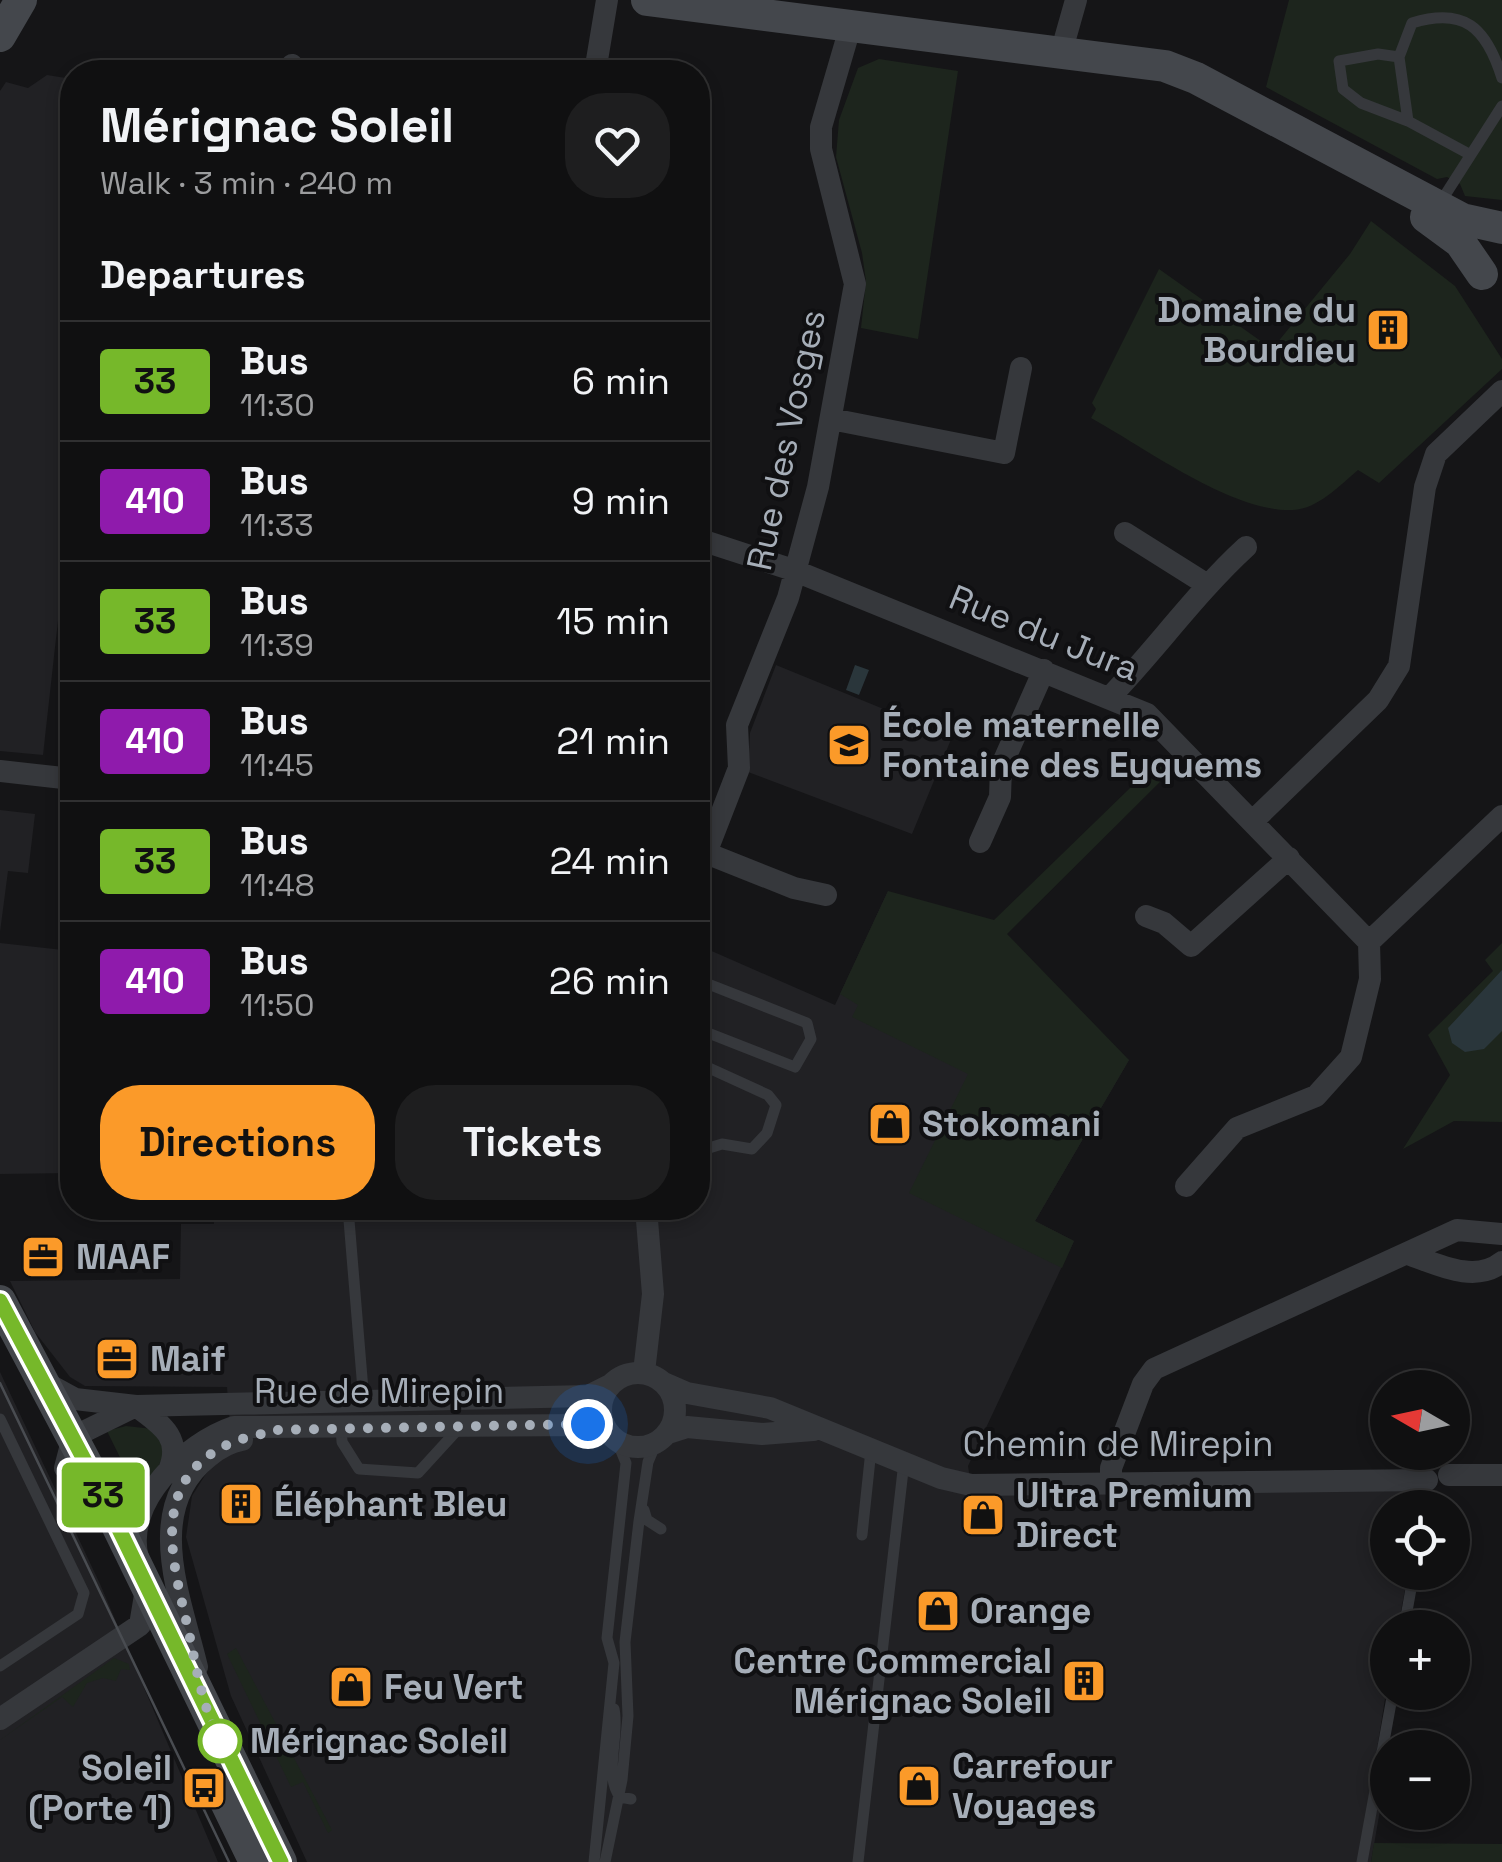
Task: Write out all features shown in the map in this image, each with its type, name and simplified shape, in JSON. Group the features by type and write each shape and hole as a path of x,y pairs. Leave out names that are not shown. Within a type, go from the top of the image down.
{"main road":[{"path":"0,36 22,0"},
{"path":"654,1 1165,66 1196,78 1472,224 1502,229"},
{"path":"1376,176 1460,242 1492,284"},
{"path":"1492,284 1483,246 1502,229"},
{"path":"0,1301 38,1378 140,1625 254,1862"},
{"path":"0,1338 146,1587 281,1862"}],"street":[{"path":"597,60 607,0"},
{"path":"1061,54 1076,0"},
{"name":"Rue des Vosges","path":"710,843 739,768 738,724 788,598 818,487 831,419 854,284 821,150 820,127 850,28"},
{"path":"831,419 1004,453 1022,368"},
{"path":"1254,821 1378,700 1399,666 1425,487 1436,454 1502,391"},
{"path":"1125,533 1206,584"},
{"name":"Rue du Jura","path":"710,543 793,570 1147,714 1369,942"},
{"path":"1110,696 1170,634 1206,584 1246,547"},
{"path":"980,842 1000,796 1001,767 1044,670"},
{"path":"0,771 60,778"},
{"path":"1186,1186 1237,1128 1316,1096 1352,1057 1370,979 1369,942 1502,816"},
{"name":"Rue des Vosges","path":"710,855 794,888 826,895"},
{"path":"1146,916 1164,922 1191,946 1289,858"},
{"path":"647,1220 654,1377 676,1413 662,1438 636,1447 613,1437 601,1409 610,1385 620,1377 654,1377"},
{"path":"1111,1483 1111,1468 1143,1384 1154,1369 1457,1230 1502,1234"},
{"path":"1408,1254 1457,1272 1492,1270 1502,1262"},
{"name":"Chemin de Mirepin","path":"654,1377 687,1393 770,1408 817,1430 971,1485 1502,1475"},
{"name":"Rue de Mirepin","path":"38,1378 75,1399 136,1406 588,1396 610,1385"},
{"path":"69,1453 136,1406 167,1430 174,1442 168,1472"},
{"name":"Rue de Mirepin","path":"146,1587 135,1534 168,1472 189,1451 220,1432 254,1425 275,1430 588,1424 613,1437"},
{"name":"Chemin de Mirepin","path":"662,1438 687,1427 762,1434 817,1430"},
{"path":"204,1710 170,1549 175,1502 198,1465 216,1450 275,1430"},
{"path":"0,1719 140,1625 146,1587"}],"lane":[{"path":"1408,121 1400,57 1412,23 1442,14 1465,20 1494,54 1502,78"},
{"path":"1400,57 1378,54 1339,61 1343,90 1361,104 1408,121 1469,154"},
{"path":"1438,205 1469,154 1496,121 1502,106"},
{"path":"710,985 807,1023 811,1039 803,1060 795,1066 710,1034"},
{"path":"710,1068 768,1095 777,1114 752,1149 722,1144 710,1148"},
{"path":"349,1220 360,1402 346,1409 342,1442 359,1469 418,1473 462,1426"},
{"path":"0,1419 84,1593 84,1604 78,1614 0,1666"},
{"path":"594,1862 614,1664 607,1638 626,1463 613,1437"},
{"path":"604,1862 626,1798 625,1642 648,1462 662,1438"},
{"path":"862,1535 872,1449"},
{"path":"858,1862 904,1462"},
{"path":"1433,1490 1438,1478"},
{"path":"644,1510 647,1520 661,1529"},
{"path":"611,1695 617,1724 612,1779 626,1798"},
{"path":"1362,1862 1390,1710"}],"shaded area":[{"path":"1289,0 1502,0 1502,200 1465,196 1460,184 1447,177 1437,179 1266,87"},
{"path":"879,59 958,71 918,339 861,328 866,281 862,253 836,157 839,120 858,68"},
{"path":"47,75 60,77 60,603 43,755 0,751 0,91 6,82 28,88"},
{"path":"1371,221 1455,286 1502,359 1502,369 1379,483 1358,470 1328,495 1302,509 1269,508 1217,490 1091,418 1096,409 1092,403 1159,269 1272,349 1350,254"},
{"name":"École maternelle Fontaine des Eyquems","path":"776,665 952,737 912,834 748,772 750,733"},
{"path":"855,665 869,670 859,695 846,690"},
{"path":"1162,757 1174,768 1007,934 1129,1060 1035,1221 1074,1241 1062,1268 909,1193 968,1074 852,1017 858,1005 840,994 888,891 994,920"},
{"path":"0,810 35,814 28,873 8,871 0,932"},
{"name":"Centre Commercial Mérignac Soleil","path":"888,891 1129,1060 1035,1221 1074,1241 968,1466 971,1485 1422,1488 1370,1490 1370,1590 1405,1590 1401,1610 1370,1610 1370,1710 1383,1710 1380,1730 1370,1730 1370,1830 1377,1830 1371,1862 307,1862 231,1696 186,1537 192,1496 209,1469 232,1451 227,1387 85,1386 70,1377 35,1332 10,1281 180,1279 181,1224 214,1224 214,1220 710,1220 710,950 835,1005"},
{"path":"0,943 60,950 60,1173 0,1174"},
{"path":"1502,943 1502,1122 1454,1121 1403,1149 1450,1075 1428,1035 1493,971 1485,960"},
{"path":"1502,970 1502,1031 1484,1049 1465,1052 1452,1043 1448,1028"},
{"path":"0,1372 100,1584 218,1862 0,1862"},
{"path":"126,1426 153,1429 166,1451 141,1500 107,1431"},
{"path":"236,1648 332,1830 328,1833 303,1782 291,1787 227,1654"},
{"path":"114,1658 129,1664 130,1670 121,1669 116,1681 103,1678 87,1683 73,1707 62,1697 0,1740"},
{"path":"1374,1843 1502,1844 1502,1862 1371,1862"}],"tram line":[{"path":"0,1383 229,1862"}],"bus line":[{"name":"33","path":"0,1301 96,1482 281,1862"}],"place":[{"name":"Domaine du Bourdieu","path":"1388,330"},
{"name":"École maternelle Fontaine des Eyquems","path":"849,745"},
{"name":"Stokomani","path":"890,1124"},
{"name":"MAAF","path":"43,1257"},
{"name":"Maif","path":"117,1359"},
{"name":"Éléphant Bleu","path":"241,1504"},
{"name":"Ultra Premium Direct","path":"983,1515"},
{"name":"Orange","path":"938,1611"},
{"name":"Centre Commercial Mérignac Soleil","path":"1084,1681"},
{"name":"Feu Vert","path":"351,1687"},
{"name":"Mérignac Soleil","path":"220,1741"},
{"name":"Carrefour Voyages","path":"919,1786"},
{"name":"Soleil (Porte 1)","path":"204,1788"}],"route":[{"path":"220,1741 204,1710 170,1549 175,1502 198,1465 234,1441 275,1430 588,1424"}]}
